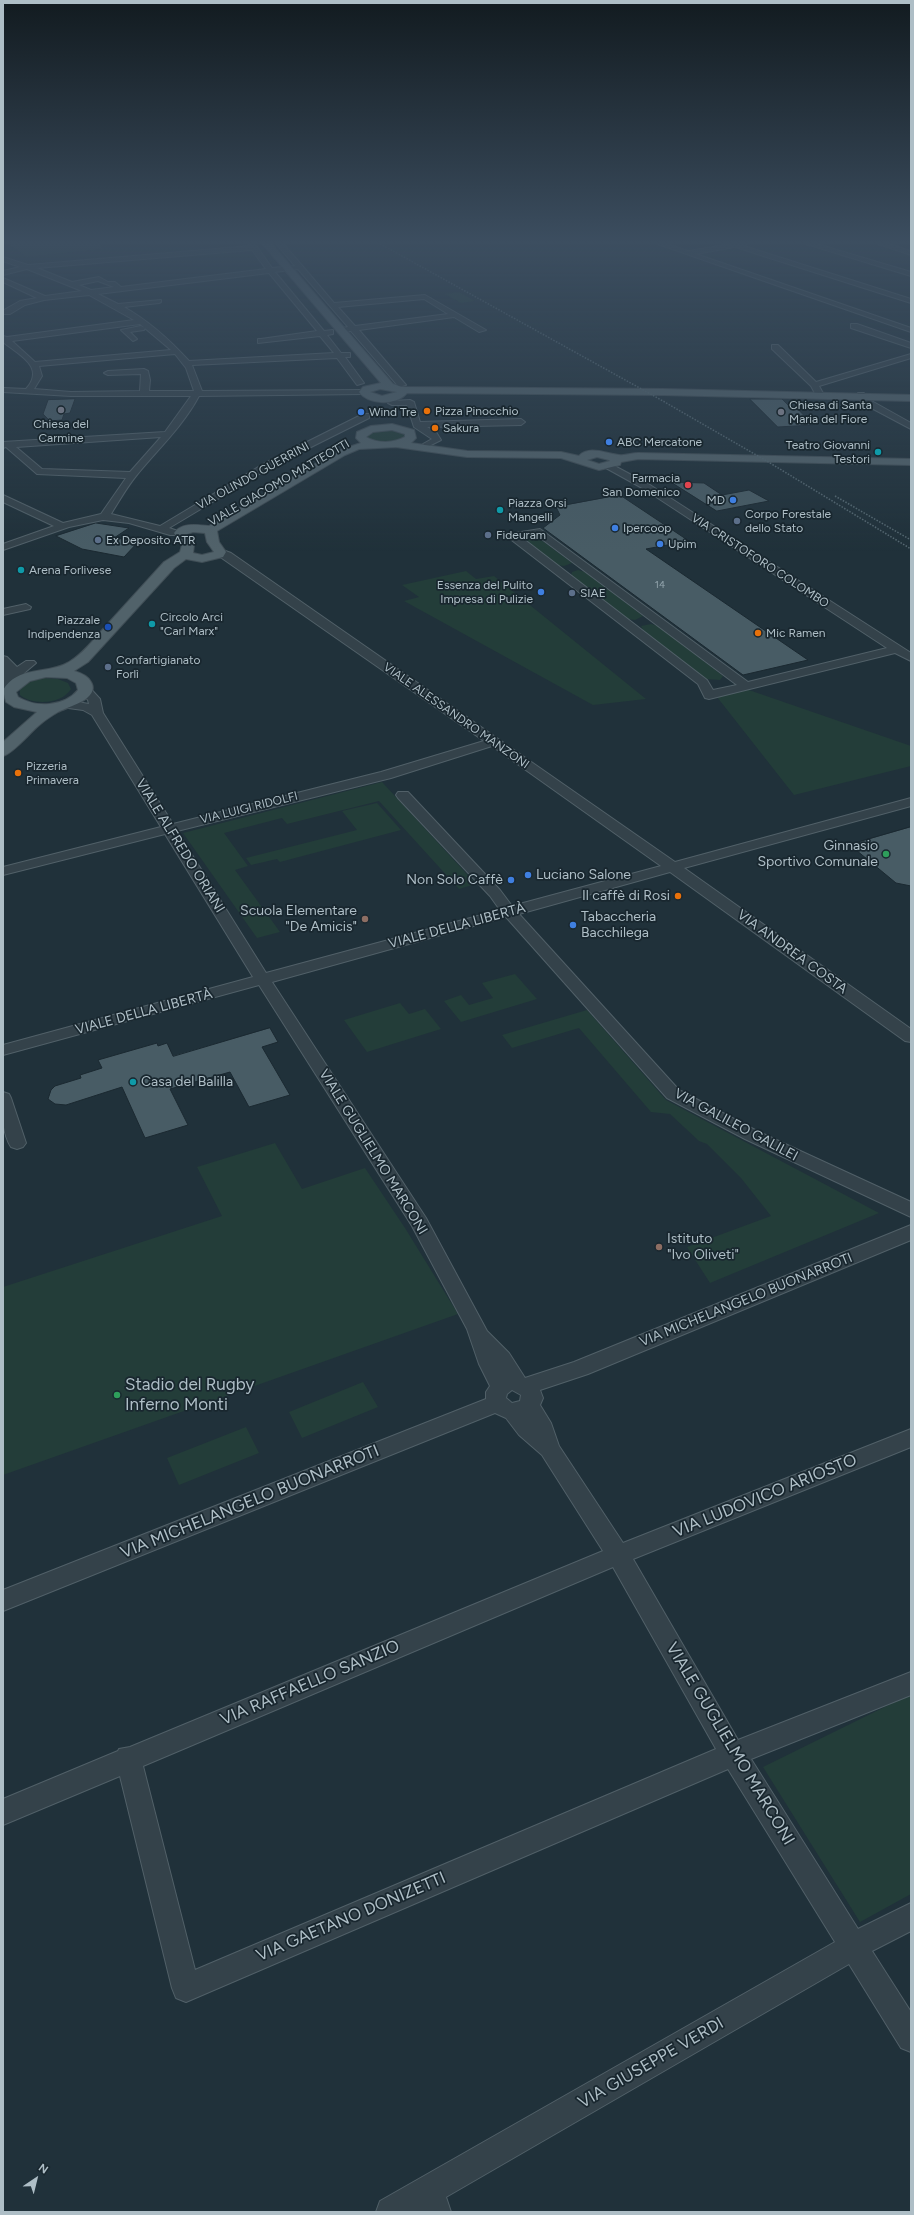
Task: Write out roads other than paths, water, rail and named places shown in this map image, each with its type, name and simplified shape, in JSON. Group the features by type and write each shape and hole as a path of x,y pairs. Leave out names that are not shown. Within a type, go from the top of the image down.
{"main road":[{"path":"346,344 376,387"},
{"path":"357,344 368,353 381,369 389,386"},
{"path":"362,388 367,389 389,386 401,388 861,395 911,398"},
{"path":"362,388 367,396 376,398 402,428 410,432 412,436 428,446"},
{"path":"388,412 400,395 401,388"},
{"path":"388,412 402,428"},
{"name":"VIALE GIACOMO MATTEOTTI","path":"189,531 214,523 362,434 388,412"},
{"path":"362,434 366,442 384,445 397,444 428,446 467,454 561,455 585,457 584,464 593,466 638,456 911,462"},
{"path":"397,444 409,440 412,436"},
{"name":"VIALE GIACOMO MATTEOTTI","path":"211,530 357,446 384,445"},
{"path":"341,454 374,449 428,446"},
{"path":"56,673 73,666 83,659 169,565 190,556 218,554 213,542 211,530 189,531 188,545 190,556"},
{"path":"19,733 44,713 78,698 92,660 177,566 190,556"},
{"path":"61,705 33,708 22,706 6,696 12,687 13,669 39,674 56,673 73,676 84,685"},
{"path":"3,752 19,733 33,708"}],"street":[{"path":"9,400 27,392 38,376 35,364 11,344"},
{"path":"104,517 132,475 168,434 189,407 198,390 187,363 168,344"},
{"path":"330,344 362,388"},
{"path":"362,344 368,353"},
{"path":"775,347 814,385 821,395"},
{"path":"256,359 255,351 310,348 315,357"},
{"path":"35,364 176,352"},
{"path":"187,363 352,354"},
{"path":"814,385 911,356"},
{"path":"381,369 401,388"},
{"path":"108,373 144,371 146,380 144,394"},
{"path":"3,390 27,392 144,394 362,388"},
{"path":"861,395 866,401 911,426"},
{"path":"388,412 410,402 417,424 433,434 438,440 428,446"},
{"name":"VIA OLINDO GUERRINI","path":"164,528 268,465 366,416"},
{"path":"417,424 521,422"},
{"path":"343,427 362,434"},
{"path":"6,445 168,434"},
{"path":"6,445 40,472 132,475"},
{"name":"VIA CRISTOFORO COLOMBO","path":"612,462 647,487 911,658"},
{"path":"3,498 64,527"},
{"path":"3,547 64,527 104,517 189,531"},
{"path":"152,526 189,531"},
{"path":"746,686 654,616 537,531 513,536 703,682 709,695 746,686 896,649"},
{"name":"VIALE ALESSANDRO MANZONI","path":"218,554 240,566 584,804 672,868"},
{"path":"559,570 583,564"},
{"path":"3,612 26,607"},
{"path":"629,624 654,616"},
{"path":"6,696 9,679 13,669 30,663"},
{"name":"VIALE ALFREDO ORIANI","path":"84,685 94,699 97,714 170,828 262,980"},
{"path":"61,705 86,707 97,714"},
{"name":"VIA LUIGI RIDOLFI","path":"3,871 386,775 494,742"},
{"name":"VIA GALILEO GALILEI","path":"403,795 495,893 509,912 673,1094 751,1135 911,1210"},
{"name":"VIALE DELLA LIBERTÀ","path":"3,1050 910,803"},
{"name":"VIA ANDREA COSTA","path":"672,868 911,1037"},
{"name":"VIALE GUGLIELMO MARCONI","path":"262,980 419,1223 477,1329 489,1364 516,1395 526,1429 550,1449 618,1554 733,1754 911,2038"},
{"path":"3,1098 17,1143"},
{"name":"VIA MICHELANGELO BUONARROTI","path":"3,1601 516,1395 553,1385 581,1368 911,1232"},
{"name":"VIA LUDOVICO ARIOSTO","path":"618,1554 911,1438"},
{"name":"VIA RAFFAELLO SANZIO","path":"3,1812 128,1758 618,1554"},
{"path":"733,1754 911,1683"},
{"name":"VIA GAETANO DONIZETTI","path":"128,1758 186,1988 733,1754"},
{"name":"VIA GIUSEPPE VERDI","path":"391,2212 433,2202 854,1946 911,1916"}],"railway":[{"path":"561,344 770,463 911,549"},
{"path":"835,496 911,540"}],"place":[{"name":"Chiesa del Carmine","path":"61,410"},
{"name":"Pizza Pinocchio","path":"427,411"},
{"name":"Wind Tre","path":"361,412"},
{"name":"Chiesa di Santa Maria del Fiore","path":"781,412"},
{"name":"Sakura","path":"435,428"},
{"name":"ABC Mercatone","path":"609,442"},
{"name":"Teatro Giovanni Testori","path":"878,452"},
{"name":"Farmacia San Domenico","path":"688,485"},
{"name":"MD","path":"733,500"},
{"name":"Piazza Orsi Mangelli","path":"500,510"},
{"name":"Corpo Forestale dello Stato","path":"737,521"},
{"name":"Ipercoop","path":"615,528"},
{"name":"Fideuram","path":"488,535"},
{"name":"Ex Deposito ATR","path":"98,540"},
{"name":"Upim","path":"660,544"},
{"name":"Arena Forlivese","path":"21,570"},
{"name":"Essenza del Pulito Impresa di Pulizie","path":"541,592"},
{"name":"SIAE","path":"572,593"},
{"name":"Circolo Arci \"Carl Marx\"","path":"152,624"},
{"name":"Piazzale Indipendenza","path":"108,627"},
{"name":"Mic Ramen","path":"758,633"},
{"name":"Confartigianato Forlì","path":"108,667"},
{"name":"Pizzeria Primavera","path":"18,773"},
{"name":"Ginnasio Sportivo Comunale","path":"886,854"},
{"name":"Luciano Salone","path":"528,875"},
{"name":"Non Solo Caffè","path":"511,880"},
{"name":"Il caffè di Rosi","path":"678,896"},
{"name":"Scuola Elementare \"De Amicis\"","path":"365,919"},
{"name":"Tabaccheria Bacchilega","path":"573,925"},
{"name":"Casa del Balilla","path":"133,1082"},
{"name":"Istituto \"Ivo Oliveti\"","path":"659,1247"},
{"name":"Stadio del Rugby Inferno Monti","path":"117,1395"}]}
